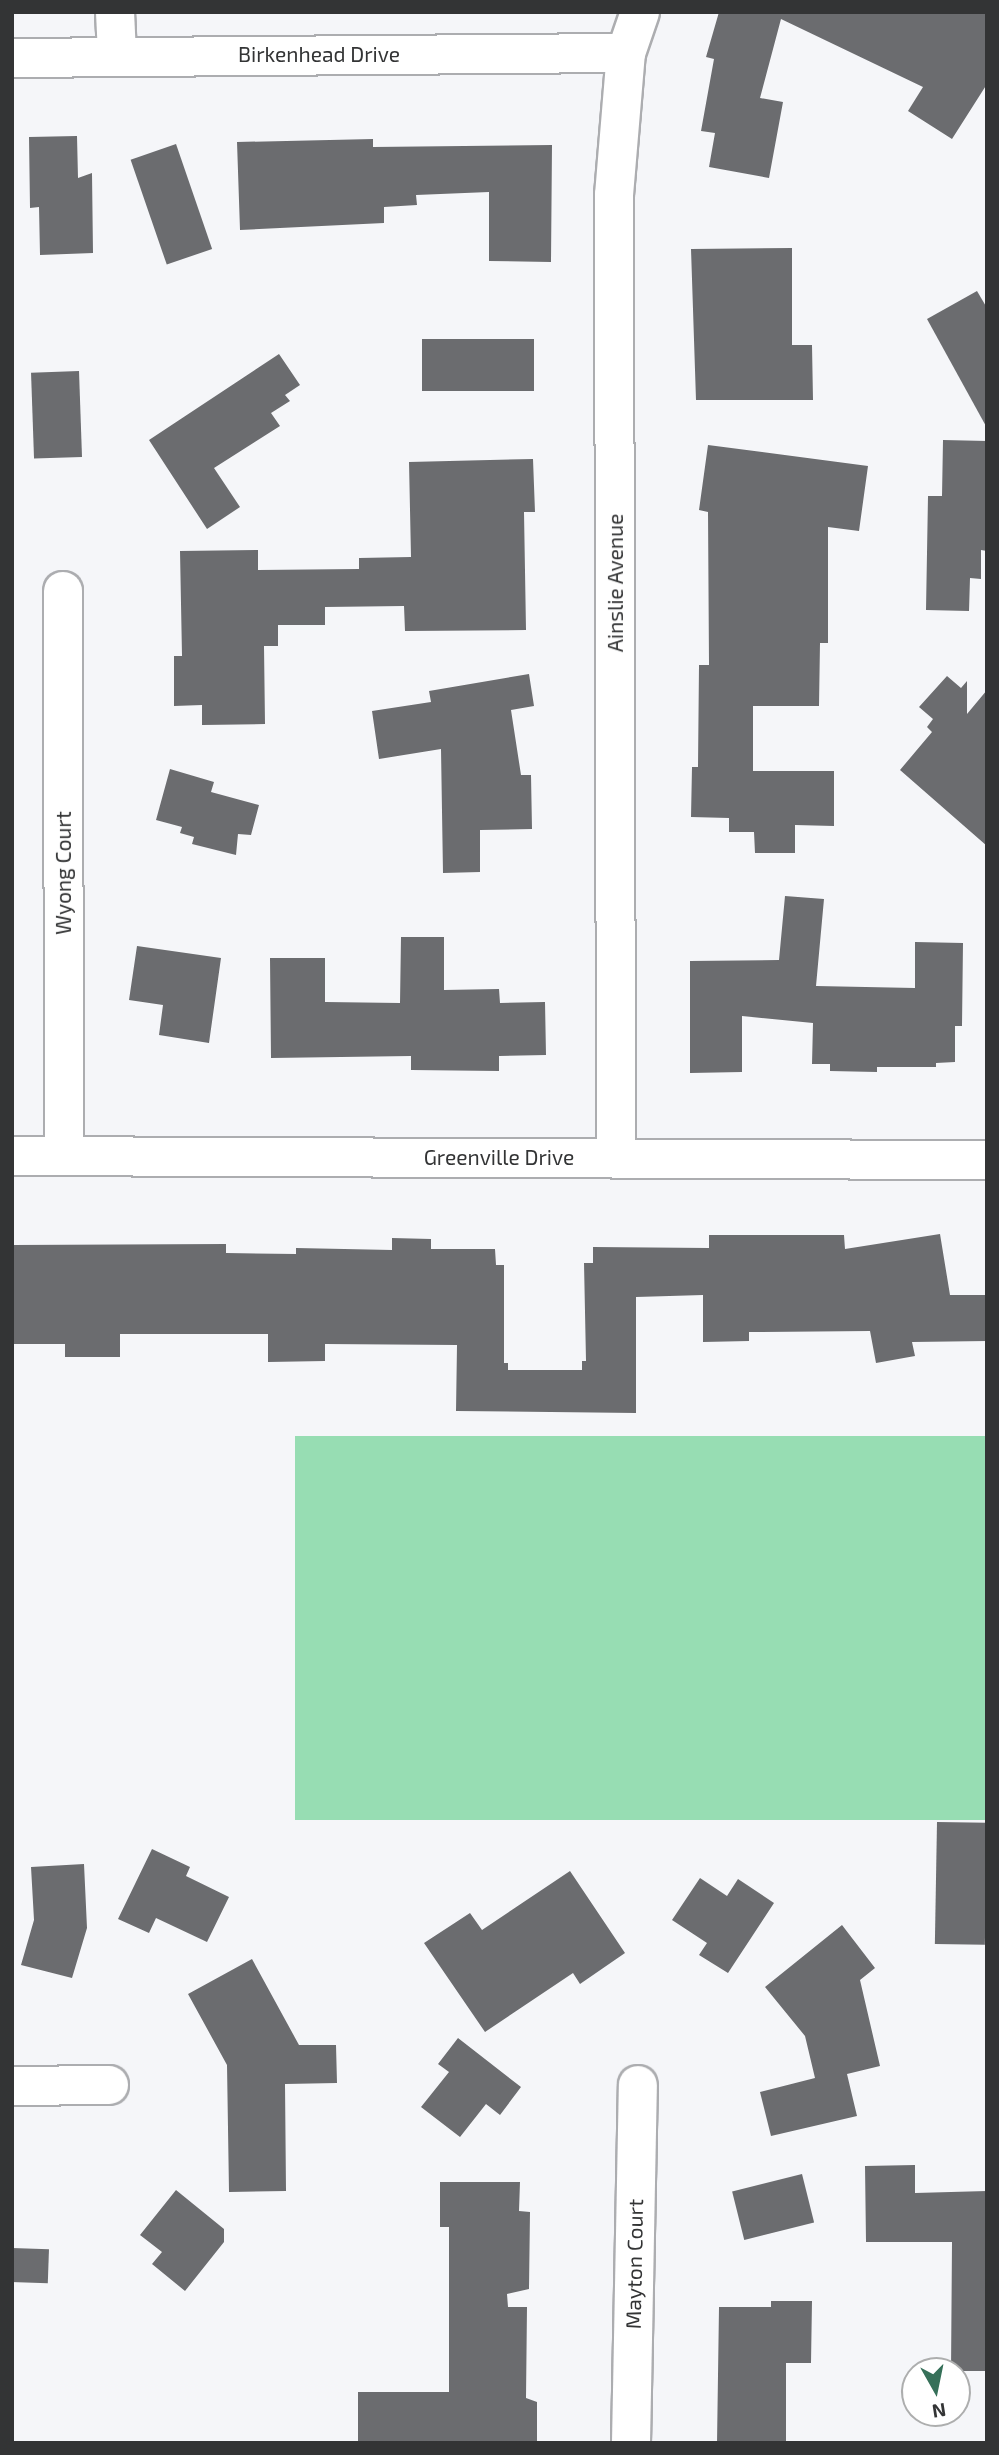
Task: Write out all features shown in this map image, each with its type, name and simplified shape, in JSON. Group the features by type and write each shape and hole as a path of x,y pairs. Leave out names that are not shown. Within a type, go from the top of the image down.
{"street":[{"path":"115,12 117,54"},
{"name":"Ainslie Avenue","path":"616,1157 614,195 626,53 640,12"},
{"name":"Birkenhead Drive","path":"12,58 117,54 626,53"},
{"name":"Wyong Court","path":"63,591 64,1155"},
{"name":"Greenville Drive","path":"12,1156 987,1160"},
{"path":"12,2086 108,2085"},
{"name":"Mayton Court","path":"631,2443 638,2085"}],"green space":[{"path":"295,1436 987,1436 987,1820 295,1820"}],"building":[{"path":"719,12 987,12 987,84 952,139 908,111 923,87 781,19 760,98 783,102 769,178 709,167 715,133 701,131 714,59 706,57"},
{"path":"77,136 78,178 92,173 93,253 40,255 39,207 30,208 29,137"},
{"path":"373,139 373,147 552,145 551,262 489,261 489,192 416,195 417,205 384,207 384,223 240,230 237,142"},
{"path":"176,144 212,249 167,265 131,160"},
{"path":"792,248 792,345 812,345 813,400 696,400 691,249"},
{"path":"977,291 987,308 987,428 927,319"},
{"path":"422,339 534,339 534,391 422,391"},
{"path":"279,354 300,385 285,395 290,401 271,413 280,426 214,468 240,507 207,529 149,440"},
{"path":"79,371 82,457 34,459 31,373"},
{"path":"943,440 987,441 987,551 981,550 981,579 970,578 969,611 926,610 928,496 942,496"},
{"path":"708,445 868,466 859,531 828,527 828,643 820,643 819,706 753,706 753,771 834,771 834,826 795,825 795,853 755,853 754,832 729,832 729,818 691,817 692,767 698,767 699,665 709,665 708,512 699,510"},
{"path":"533,459 535,512 524,512 526,630 405,631 404,606 325,607 325,625 278,625 278,646 264,646 265,724 202,725 202,705 174,706 174,656 182,656 180,551 258,550 258,570 359,569 359,558 411,557 409,462"},
{"path":"529,674 534,706 511,710 521,775 531,775 532,829 480,830 480,872 443,873 441,749 379,759 372,711 431,702 429,691"},
{"path":"947,676 961,688 967,681 967,714 987,690 987,846 900,770 932,732 927,727 933,719 919,707"},
{"path":"170,769 214,782 211,792 259,805 251,835 238,834 236,855 192,844 194,837 180,833 182,827 156,820"},
{"path":"785,896 824,899 816,986 915,988 915,942 963,943 962,1026 955,1026 955,1062 936,1063 936,1067 877,1067 877,1072 830,1071 830,1064 812,1064 813,1023 742,1016 742,1072 690,1073 690,961 779,960"},
{"path":"401,937 444,937 444,990 499,989 500,1003 545,1002 546,1055 499,1056 499,1071 411,1070 411,1056 271,1058 270,958 325,958 325,1002 400,1003"},
{"path":"137,946 221,958 209,1043 159,1035 163,1005 129,1000"},
{"path":"940,1234 950,1295 987,1295 987,1341 912,1342 915,1356 876,1363 870,1331 749,1332 749,1341 703,1342 703,1295 636,1297 636,1413 456,1411 457,1345 325,1344 325,1361 268,1362 268,1334 120,1334 120,1357 65,1357 65,1344 12,1344 12,1245 226,1244 226,1253 296,1254 296,1248 392,1250 392,1238 431,1239 431,1249 495,1249 496,1265 504,1265 504,1363 508,1363 508,1370 582,1370 582,1361 586,1361 584,1263 593,1263 593,1247 709,1248 709,1235 844,1235 845,1249"},
{"path":"937,1822 987,1823 985,1945 935,1944"},
{"path":"152,1849 190,1867 186,1876 229,1897 207,1942 156,1918 149,1933 118,1919"},
{"path":"84,1864 87,1928 72,1978 21,1965 34,1920 31,1867"},
{"path":"570,1871 625,1953 580,1984 573,1973 485,2032 424,1943 470,1913 482,1930"},
{"path":"700,1878 727,1896 738,1879 774,1903 728,1973 699,1955 707,1943 672,1920"},
{"path":"842,1925 875,1968 860,1980 880,2066 847,2074 857,2116 771,2136 760,2092 815,2078 805,2036 765,1987"},
{"path":"252,1959 299,2045 336,2045 337,2083 285,2084 286,2191 229,2192 227,2065 188,1994"},
{"path":"458,2038 521,2087 500,2115 486,2104 460,2137 421,2107 449,2072 438,2064"},
{"path":"915,2165 915,2193 987,2191 987,2371 971,2371 971,2357 951,2357 952,2242 866,2242 865,2166"},
{"path":"802,2174 814,2223 744,2240 732,2191"},
{"path":"440,2182 520,2182 519,2211 530,2212 529,2289 507,2294 508,2307 527,2307 526,2398 537,2402 537,2443 358,2443 358,2392 449,2392 449,2227 440,2227"},
{"path":"176,2190 224,2229 224,2242 185,2291 152,2264 162,2252 140,2235"},
{"path":"12,2248 49,2249 48,2283 12,2282"},
{"path":"771,2301 812,2301 811,2363 786,2363 786,2443 717,2443 719,2307 771,2307"}]}
